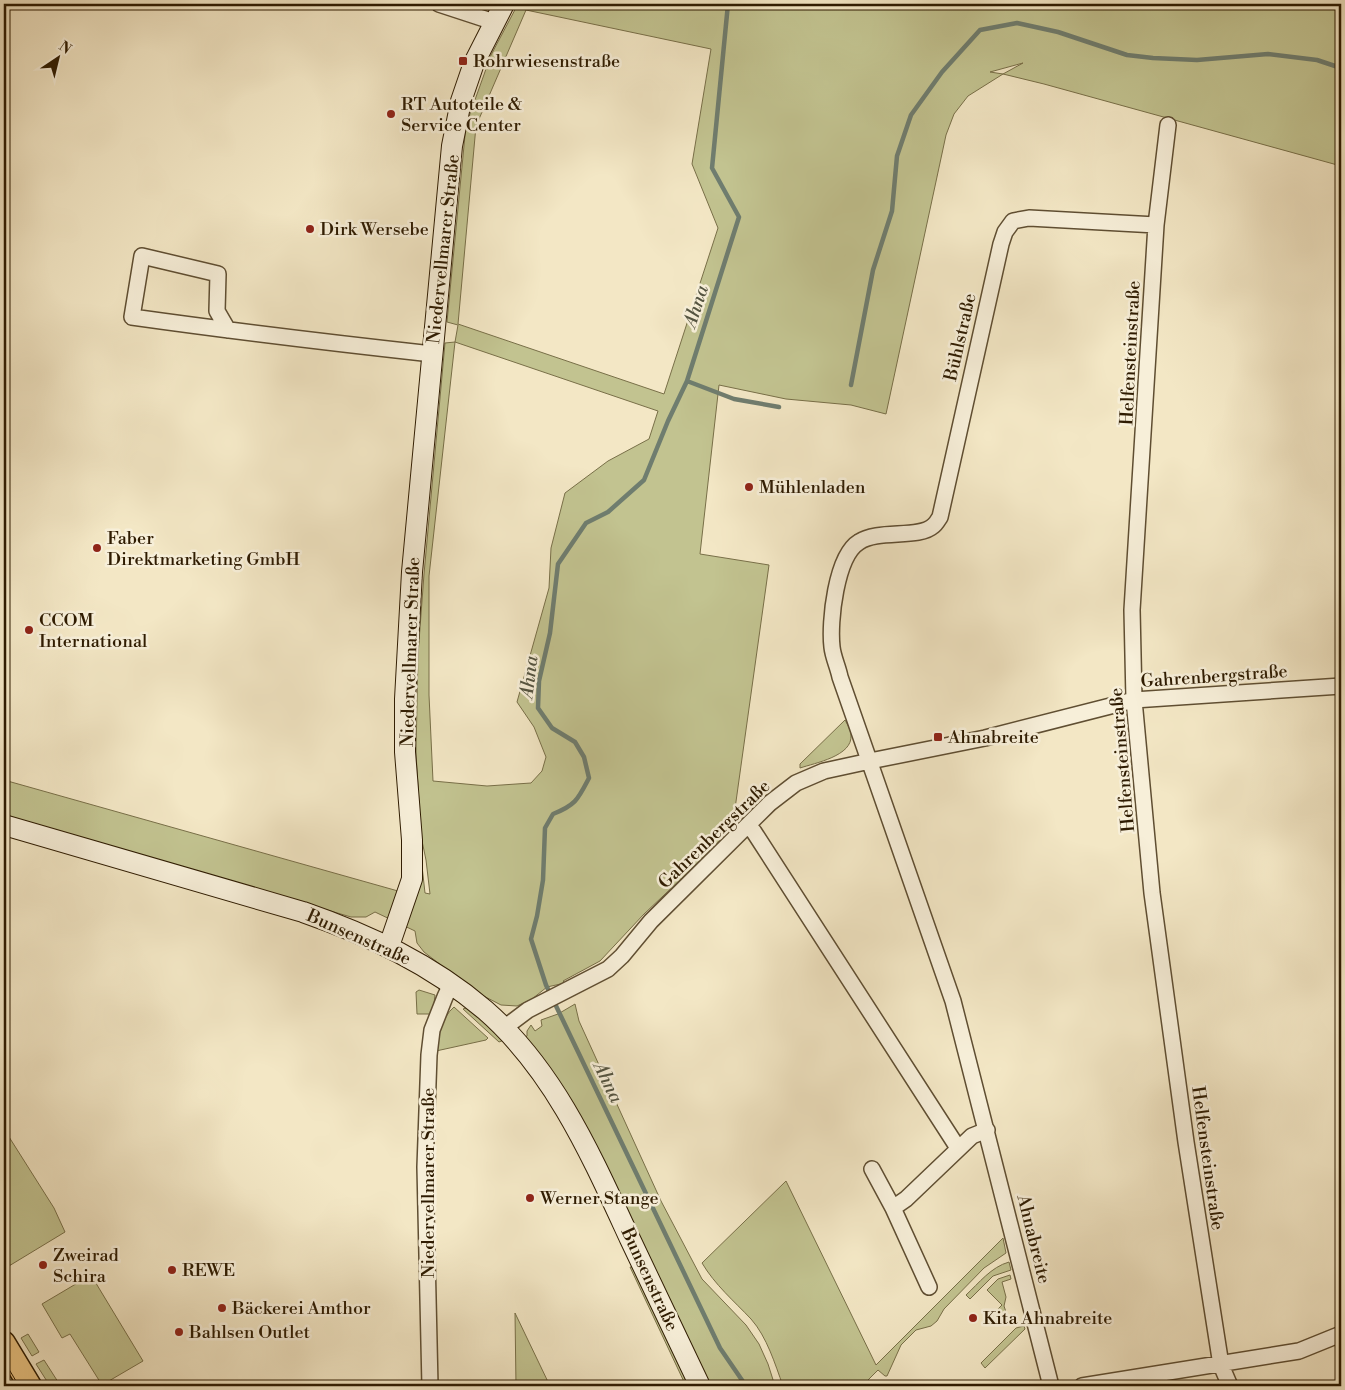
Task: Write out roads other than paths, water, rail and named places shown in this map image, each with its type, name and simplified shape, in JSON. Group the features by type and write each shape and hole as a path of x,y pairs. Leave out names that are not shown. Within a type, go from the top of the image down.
{"main road":[{"name":"Niedervellmarer Straße","path":"389,946 412,879 412,840 405,752 405,699 412,572 452,146 459,110 474,63 504,4"},
{"name":"Bunsenstraße","path":"4,825 303,912 348,928 389,946 422,964 452,984 486,1011 504,1028 532,1061 554,1091 580,1134 700,1386"},
{"path":"4,1343 30,1386"}],"street":[{"path":"439,4 494,22"},
{"name":"Helfensteinstraße","path":"1168,125 1156,226 1132,610 1134,700 1152,893 1186,1142 1221,1365 1230,1386"},
{"name":"Bühlstraße","path":"858,542 880,534 927,530 934,526 940,517 1001,244 1005,232 1013,221 1029,218 1156,226"},
{"name":"Niedervellmarer Straße","path":"228,330 217,311 218,274 142,256 132,317 228,330 432,354"},
{"name":"Ahnabreite","path":"858,542 847,556 838,581 832,614 832,648 953,1001 1051,1386"},
{"name":"Gahrenbergstraße","path":"504,1028 535,1006 608,969 622,956 651,921 770,803 796,783 824,771 870,760 986,738 1134,700 1341,686"},
{"path":"748,826 754,832 958,1148"},
{"name":"Niedervellmarer Straße","path":"430,1386 425,1167 429,1055 432,1030 452,984"},
{"path":"893,1208 906,1199 972,1136 987,1130"},
{"path":"872,1169 893,1208 929,1287"},
{"path":"1082,1386 1299,1351 1341,1334"}],"waterway":[{"name":"Ahna","path":"728,4 712,168 739,217 687,381 644,480 608,512 586,523 558,564 550,633 539,681 538,708 552,728 575,742 584,757 589,778 576,800 567,808 553,814 545,828 543,880 531,939 546,985 720,1348 746,1386"},
{"path":"851,385 873,270 892,211 897,156 911,115 942,72 980,30 1017,23 1058,32 1127,55 1197,60 1268,54 1317,60 1341,68"},
{"path":"687,381 734,399 779,407"}],"tram line":[{"path":"4,1361 19,1386"},
{"path":"4,1377 9,1386"}],"place":[{"name":"Rohrwiesenstraße","path":"463,61"},
{"name":"RT Autoteile & Service Center","path":"391,114"},
{"name":"Dirk Wersebe","path":"310,229"},
{"name":"Mühlenladen","path":"749,487"},
{"name":"Faber Direktmarketing GmbH","path":"97,548"},
{"name":"CCOM International","path":"29,630"},
{"name":"Ahnabreite","path":"938,737"},
{"name":"Werner Stange","path":"530,1198"},
{"name":"Zweirad Schira","path":"43,1265"},
{"name":"REWE","path":"172,1270"},
{"name":"Bäckerei Amthor","path":"222,1308"},
{"name":"Kita Ahnabreite","path":"973,1318"},
{"name":"Bahlsen Outlet","path":"179,1332"}]}
